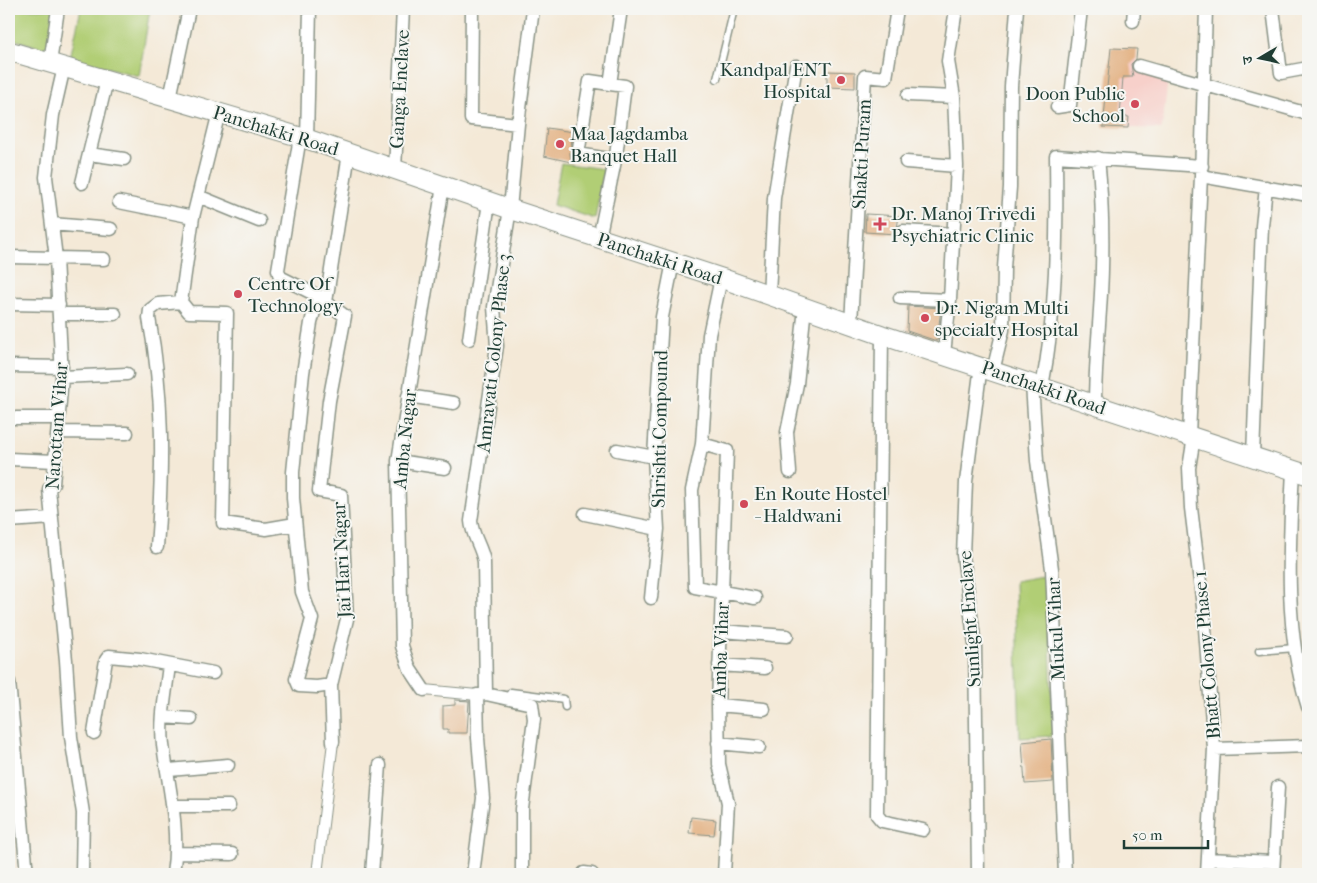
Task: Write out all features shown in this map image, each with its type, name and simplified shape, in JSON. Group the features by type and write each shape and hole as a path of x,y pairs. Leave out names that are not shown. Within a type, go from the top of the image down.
{"main road":[{"name":"Panchakki Road","path":"9,51 304,138 489,202 721,278 882,335 1300,472"}],"street":[{"name":"Narottam Vihar","path":"58,9 57,65 46,177 56,258 62,372 53,484 49,489 66,660 71,737 83,813 82,874"},
{"path":"170,98 189,9"},
{"path":"310,9 304,138 278,270 280,277 322,299"},
{"name":"Ganga Enclave","path":"394,169 403,9"},
{"path":"472,9 471,119 518,124"},
{"name":"Amravati Colony Phase 3","path":"482,694 484,562 483,552 472,528 471,521 497,346 494,307 510,209 518,124 533,9"},
{"path":"610,84 621,9"},
{"name":"Shakti Puram","path":"851,324 865,76 886,78 897,9"},
{"path":"944,354 950,300 957,166 954,97 948,61 956,9"},
{"name":"Sunlight Enclave","path":"978,874 975,646 963,555 963,537 966,482 987,368 1003,330 1004,268 1010,188 1011,86 1017,9"},
{"path":"1057,107 1070,105 1081,9"},
{"name":"Bhatt Colony Phase 1","path":"1206,9 1192,436 1189,468 1191,508 1204,615 1214,749 1207,874"},
{"path":"1273,9 1281,73 1308,68"},
{"path":"769,295 774,198 796,66"},
{"path":"1139,66 1308,114"},
{"path":"82,183 107,80"},
{"path":"599,238 615,160 625,86 590,81 578,154 615,160"},
{"path":"908,95 954,97"},
{"path":"219,112 192,217 181,302 189,312 227,313 223,523 266,529 295,524"},
{"path":"331,685 317,687 299,686 296,683 312,619 302,592 292,472 303,373 311,322 322,299 348,153"},
{"path":"89,154 124,159"},
{"name":"Mukul Vihar","path":"1065,874 1052,569 1038,461 1037,386 1048,358 1057,265 1056,156 1098,158"},
{"path":"1095,404 1095,366 1102,269 1101,190 1098,158 1201,171 1308,195"},
{"path":"906,162 957,166"},
{"name":"Amba Nagar","path":"424,690 410,669 402,646 398,461 444,186"},
{"path":"1253,456 1262,226 1266,187"},
{"path":"198,196 259,221"},
{"path":"120,202 192,217"},
{"path":"469,339 489,202"},
{"path":"52,224 111,229"},
{"path":"902,231 952,234"},
{"path":"9,257 104,259"},
{"name":"Shrishti Compound","path":"651,598 658,529 654,457 662,317 673,262"},
{"path":"721,278 710,335 702,444 692,490 695,587 755,598"},
{"path":"900,298 950,300"},
{"name":"Jai Hari Nagar","path":"317,874 333,742 331,685 347,619 341,494 320,491 329,401 345,316 322,299"},
{"path":"157,547 163,446 160,395 149,318 150,310 158,304 181,302"},
{"path":"9,304 115,314"},
{"path":"790,472 787,432 797,384 804,307"},
{"path":"882,335 877,815 882,821 923,830"},
{"path":"9,366 62,372 127,374"},
{"path":"408,396 454,403"},
{"path":"9,418 59,418"},
{"path":"58,432 127,433"},
{"name":"Amba Vihar","path":"702,444 727,451 718,705 719,764 728,803 724,874"},
{"path":"617,450 654,457"},
{"path":"9,459 55,461"},
{"path":"398,461 445,468"},
{"path":"1300,472 1290,539 1295,648 1299,678 1308,707"},
{"path":"585,514 658,529"},
{"path":"9,521 52,518"},
{"path":"721,631 787,636"},
{"path":"94,733 106,660 109,656 140,659 213,673"},
{"path":"719,665 765,668"},
{"path":"169,666 163,717 163,746 169,770 177,853 173,874"},
{"path":"9,682 27,874"},
{"path":"424,690 482,694 532,704 534,719 522,809 522,874"},
{"path":"473,874 483,798 478,738 482,694"},
{"path":"718,705 764,709"},
{"path":"163,717 191,719"},
{"path":"718,743 760,747"},
{"path":"1214,749 1308,746"},
{"path":"169,770 228,765"},
{"path":"372,874 380,765"},
{"path":"1208,859 1273,868 1278,787"},
{"path":"173,806 230,806"},
{"path":"177,853 232,854"}],"lane":[{"path":"717,79 734,9"},
{"path":"1259,651 1295,648"},
{"path":"507,698 511,692 564,699 565,707"}],"shaded area":[{"name":"Doon Public School","path":"1111,48 1137,49 1137,68 1168,80 1162,129 1103,127"}],"green space":[{"path":"9,9 55,9 49,50 9,38"},
{"path":"81,9 150,9 139,76 70,58"},
{"path":"561,163 604,169 595,219 553,205"},
{"path":"1048,575 1053,736 1020,738 1015,581"}],"building":[{"path":"1111,48 1137,49 1136,59 1131,64 1133,77 1123,77 1120,116 1129,117 1128,128 1103,127"},
{"name":"Kandpal ENT Hospital","path":"827,71 855,72 855,88 827,87"},
{"name":"Maa Jagdamba Banquet Hall","path":"547,128 573,132 570,153 571,162 544,156"},
{"path":"866,214 899,216 896,234 865,232"},
{"name":"Dr. Nigam Multi specialty Hospital","path":"908,306 941,308 937,341 907,331"},
{"path":"455,700 469,701 467,733 448,733 448,729 443,729 443,706 455,705"},
{"path":"1051,739 1053,782 1025,784 1022,742"},
{"path":"691,817 716,820 714,835 689,833"}],"place":[{"name":"Kandpal ENT Hospital","path":"841,80"},
{"name":"Doon Public School","path":"1135,104"},
{"name":"Maa Jagdamba Banquet Hall","path":"560,144"},
{"name":"Dr. Manoj Trivedi Psychiatric Clinic","path":"880,224"},
{"name":"Centre Of Technology","path":"238,294"},
{"name":"Dr. Nigam Multi specialty Hospital","path":"925,318"},
{"name":"En Route Hostel - Haldwani","path":"744,504"}]}
